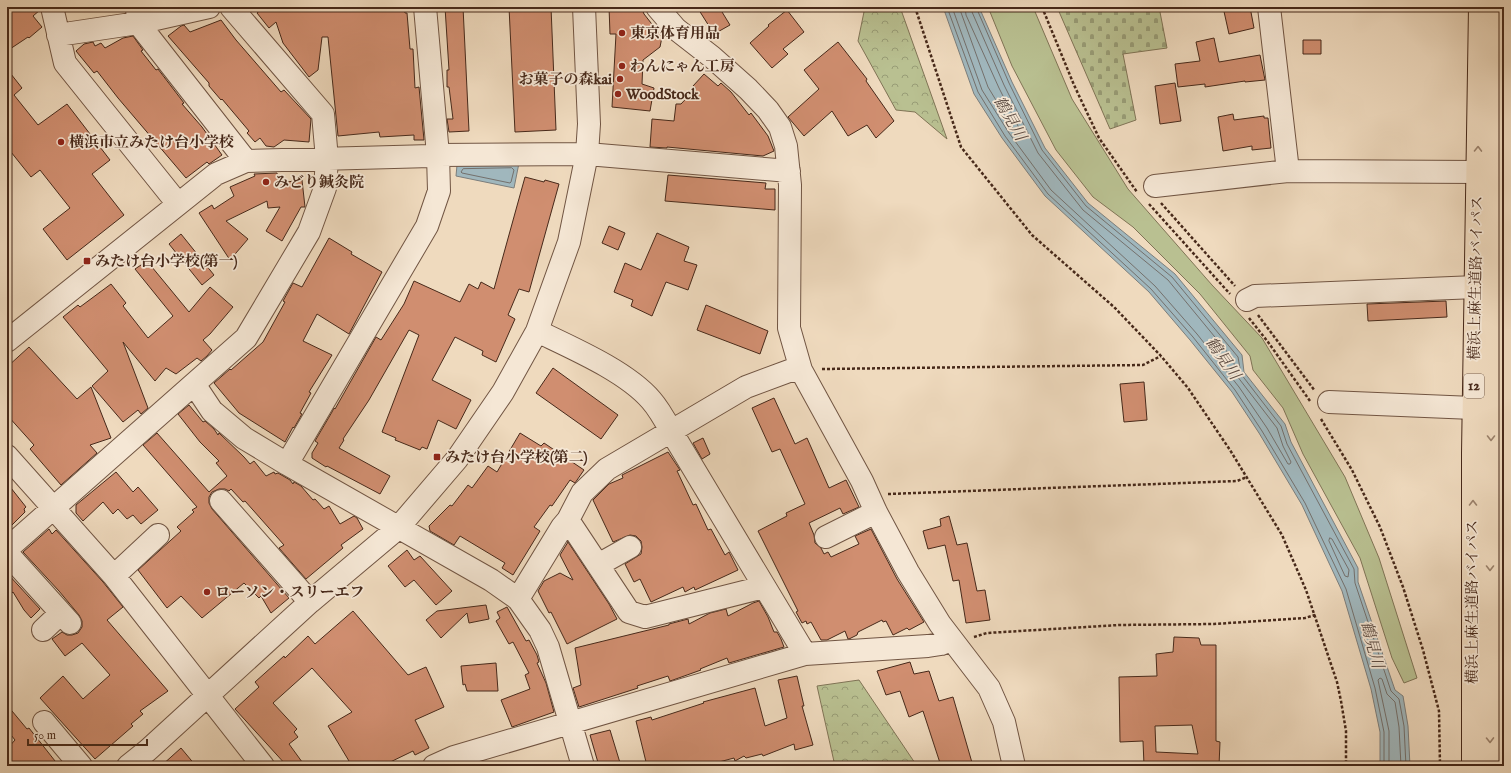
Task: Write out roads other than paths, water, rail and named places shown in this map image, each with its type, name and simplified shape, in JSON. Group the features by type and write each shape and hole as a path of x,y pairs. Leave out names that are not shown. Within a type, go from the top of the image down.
{"main road":[{"name":"横浜上麻生道路バイパス","path":"1480,7 1493,171 1476,288 1490,406 1497,652 1497,706 1490,766"},
{"name":"横浜上麻生道路バイパス","path":"1473,766 1490,406 1493,171 1502,7"}],"street":[{"path":"52,7 65,63 178,204"},
{"path":"58,35 138,15 209,7"},
{"path":"7,549 246,338 308,232 325,188 327,159 323,114 231,7"},
{"path":"287,464 427,226 439,191 438,155 425,7"},
{"path":"128,766 148,750 310,602 398,528 457,459 503,392 537,331 569,242 586,154 589,124 584,7"},
{"path":"657,7 676,29 712,57 748,89 768,110 780,127 786,146 790,185 789,328 801,370 862,481 873,506 908,572 940,624 989,688 1004,722 1014,766"},
{"path":"1268,7 1288,171"},
{"path":"138,15 246,161"},
{"path":"7,341 216,174 246,161 438,155 586,154 788,171"},
{"path":"1146,192 1288,171 1493,171"},
{"path":"1243,306 1255,296 1476,288"},
{"path":"537,331 594,360 630,381 651,400 672,430 805,654"},
{"path":"518,599 562,527 568,520 582,493 607,469 746,387 789,371 801,370"},
{"path":"194,384 212,411 244,438 398,528 492,580 518,599 540,630 548,647 583,766"},
{"path":"1320,407 1490,406"},
{"path":"7,456 114,576 263,766"},
{"path":"221,501 310,602"},
{"path":"826,537 873,506"},
{"path":"568,520 629,612 645,616 764,587"},
{"path":"114,576 158,535"},
{"path":"598,565 630,547"},
{"path":"7,553 65,618 43,630"},
{"path":"434,766 454,758 805,654 954,643"},
{"path":"44,722 81,766"}],"water":[{"name":"鶴見川","path":"943,7 979,7 1012,82 1045,148 1088,203 1175,274 1242,355 1244,372 1285,424 1291,442 1358,568 1358,582 1395,690 1403,696 1408,726 1410,766 1380,766 1380,732 1371,689 1342,591 1302,505 1259,433 1232,392 1149,292 1045,196 1002,138 974,94"},
{"path":"519,163 514,188 456,176 457,165"}],"place":[{"name":"東京体育用品","path":"622,33"},
{"name":"わんにゃん工房","path":"622,66"},
{"name":"お菓子の森kai","path":"620,79"},
{"name":"WoodStock","path":"618,94"},
{"name":"横浜市立みたけ台小学校","path":"61,142"},
{"name":"みどり鍼灸院","path":"266,182"},
{"name":"みたけ台小学校(第一)","path":"87,261"},
{"name":"みたけ台小学校(第二)","path":"437,457"},
{"name":"ローソン・スリーエフ","path":"207,592"}]}
